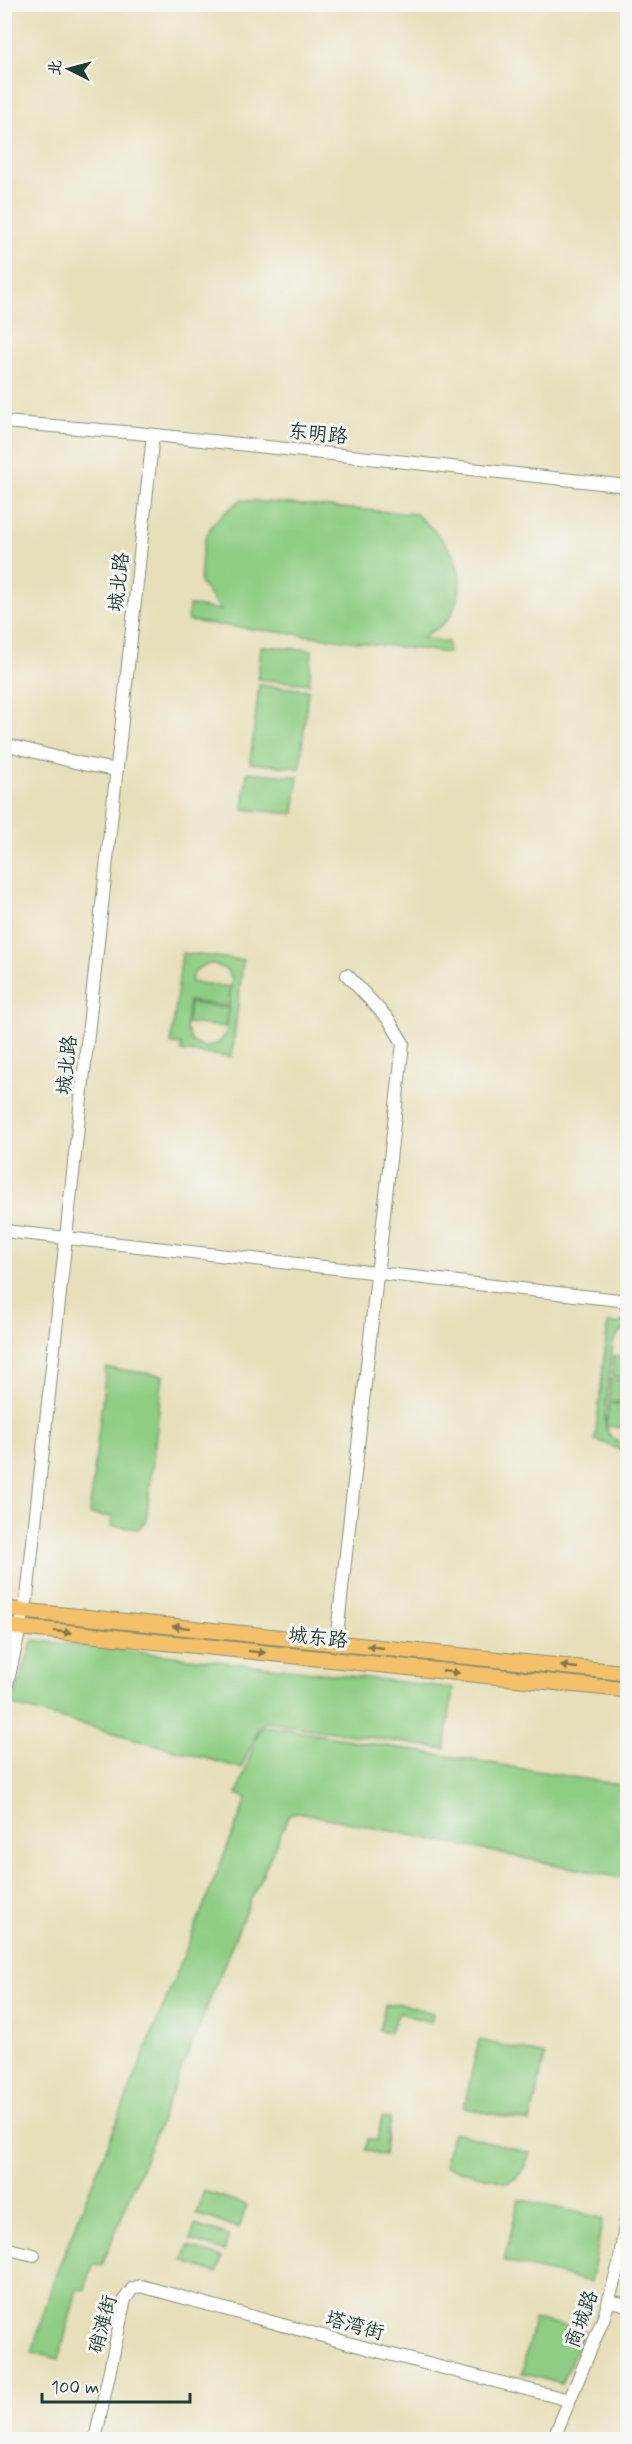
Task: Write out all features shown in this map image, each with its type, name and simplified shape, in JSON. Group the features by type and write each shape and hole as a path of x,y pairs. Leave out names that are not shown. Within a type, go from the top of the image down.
{"main road":[{"name":"城东路","path":"4,1610 627,1673"},
{"name":"城东路","path":"4,1626 627,1690"}],"street":[{"name":"东明路","path":"4,422 153,435 627,486"},
{"name":"城北路","path":"4,1698 24,1611 153,435"},
{"path":"4,744 117,770"},
{"path":"336,1643 403,1043 389,1020 346,975"},
{"path":"4,1231 627,1301"},
{"name":"商城路","path":"553,2439 609,2301 619,2264 627,2207"},
{"path":"4,2248 34,2255"},
{"name":"塔湾街","path":"132,2289 141,2286 381,2352 569,2400"},
{"name":"硝滩街","path":"95,2439 125,2299 132,2289"},
{"path":"609,2301 627,2305"}],"green space":[{"path":"241,500 416,514 444,542 457,564 460,576 460,588 451,615 445,622 421,638 448,642 448,653 188,621 189,605 221,610 200,583 204,544 212,526"},
{"path":"261,646 312,650 309,684 258,679"},
{"path":"259,685 308,690 300,768 250,763"},
{"path":"247,772 298,777 294,814 243,809"},
{"path":"182,953 243,960 232,1057 181,1051 182,1045 171,1044","holes":["214,964 227,970 232,979 226,1033 220,1042 206,1048 192,1042 186,1028 189,1001 228,1006 230,987 191,982 192,977 198,968 205,965"]},
{"path":"190,1003 228,1008 225,1027 187,1023"},
{"path":"627,1317 627,1328 619,1333 613,1343 605,1422 609,1435 627,1444 627,1451 595,1440 608,1323 618,1324"},
{"path":"614,1356 627,1357 627,1378 612,1376"},
{"path":"106,1368 163,1375 146,1521 138,1529 111,1526 112,1517 89,1514"},
{"path":"611,1379 627,1381 627,1403 609,1401"},
{"path":"609,1403 627,1405 627,1428 606,1426"},
{"path":"33,1640 453,1688 445,1749 266,1722 259,1728 241,1768 12,1705"},
{"path":"266,1726 627,1786 627,1879 297,1812 289,1815 245,1913 102,2265 93,2264 85,2290 77,2289 59,2359 32,2352 55,2276 247,1798 237,1794 259,1731"},
{"path":"398,2003 433,2013 431,2022 399,2013 389,2033 379,2031 385,2006"},
{"path":"479,2040 545,2055 530,2122 464,2108"},
{"path":"382,2117 390,2119 384,2155 365,2150 368,2139 377,2141"},
{"path":"453,2132 530,2153 522,2171 507,2183 444,2166"},
{"path":"204,2191 247,2205 239,2228 196,2214"},
{"path":"519,2199 603,2218 591,2282 504,2261"},
{"path":"195,2225 229,2236 224,2251 190,2240"},
{"path":"188,2246 222,2258 217,2273 183,2261"},
{"path":"534,2319 584,2330 562,2384 522,2373"}]}
